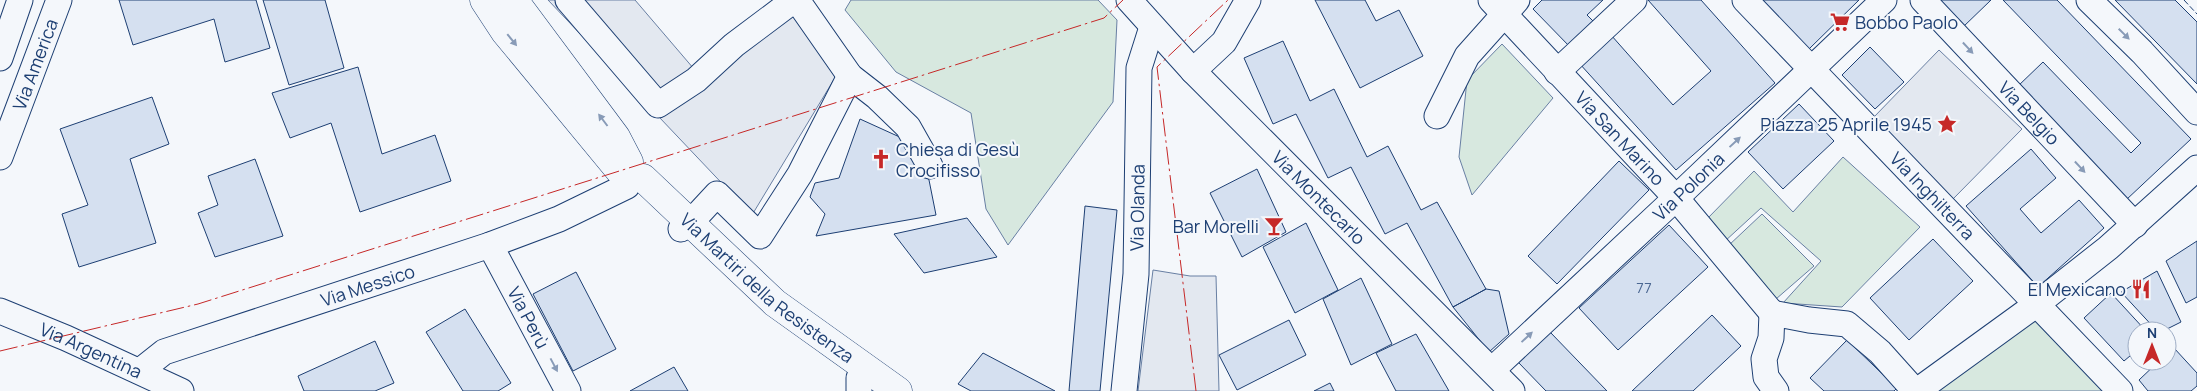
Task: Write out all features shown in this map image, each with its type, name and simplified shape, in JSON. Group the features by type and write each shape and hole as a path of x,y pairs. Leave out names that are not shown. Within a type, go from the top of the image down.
{"main road":[{"name":"Via Martiri della Resistenza","path":"484,0 505,32 631,177 775,303 898,391"},
{"name":"Via Martiri della Resistenza","path":"514,0 616,137 631,177"},
{"name":"Via Martiri della Resistenza","path":"686,225 771,311 865,387"}],"street":[{"name":"Via America","path":"0,58 20,0"},
{"name":"Via America","path":"0,157 59,0"},
{"path":"568,0 658,105 696,80 734,45 795,0 850,76 878,97 908,127 930,166"},
{"name":"Via Montecarlo","path":"1129,0 1193,71 1512,391"},
{"path":"1193,71 1224,42 1248,0"},
{"path":"1557,72 1634,0"},
{"name":"Via Inghilterra","path":"1745,0 2120,391"},
{"name":"Via Polonia","path":"1492,370 1884,0"},
{"name":"Via Belgio","path":"1923,0 2135,225"},
{"path":"2089,0 2142,52 2197,112"},
{"name":"Via San Marino","path":"1437,116 1467,56 1504,4 1557,72 1676,198 1772,313"},
{"name":"Via Olanda","path":"1124,391 1136,274 1139,68 1152,27"},
{"path":"686,225 717,194 760,236 800,174 850,76"},
{"path":"1776,391 1766,377 1764,359 1771,338 1772,313 1846,324 1880,352 1916,391 2037,304 2135,225 2197,168"},
{"name":"Via Messico","path":"140,371 164,352 490,245 559,219 597,200 631,177"},
{"name":"Via Perù","path":"490,245 568,391"},
{"name":"Via Argentina","path":"0,311 140,371 181,391"}],"shaded area":[{"path":"548,0 635,0 694,69 805,0 850,53 752,215"},
{"path":"851,0 1098,0 1117,20 1113,102 1008,245 986,209 971,113 896,72 845,10"},
{"path":"1502,44 1553,98 1472,195 1459,157 1467,80"},
{"name":"Piazza 25 Aprile 1945","path":"1939,50 2022,129 1953,199 1873,118"},
{"path":"1843,157 1920,227 1842,307 1783,303 1821,261 1761,208 1724,242 1706,220 1754,171 1793,212"},
{"path":"1762,214 1814,266 1776,299 1728,246"},
{"path":"1153,270 1190,276 1216,276 1219,391 1138,391"},
{"path":"2034,311 2109,391 1936,391"}],"building":[{"path":"119,0 256,0 270,48 225,62 214,19 133,45"},
{"path":"263,0 325,0 344,68 289,85"},
{"path":"1315,0 1365,0 1376,21 1399,10 1423,56 1360,88"},
{"path":"1542,0 1603,0 1587,15 1597,25 1572,49 1533,9"},
{"path":"1648,0 1701,0 1775,83 1676,170 1579,63 1611,35 1673,105 1711,71"},
{"path":"1761,0 1859,0 1809,49"},
{"path":"1935,0 1991,0 1962,28"},
{"path":"2003,0 2057,0 2191,139 2126,200 2017,87 2043,62 2131,153 2141,143"},
{"path":"2115,0 2175,0 2197,22 2197,84"},
{"path":"1283,41 1310,101 1334,89 1367,157 1388,146 1421,210 1437,202 1486,289 1453,307 1407,223 1385,234 1351,167 1328,178 1296,114 1273,124 1244,58"},
{"path":"1870,47 1904,82 1875,109 1842,75"},
{"path":"358,67 382,154 435,135 451,181 360,212 331,123 290,138 272,93"},
{"path":"152,97 169,144 130,159 156,243 79,267 62,214 88,205 60,129"},
{"path":"1799,104 1834,141 1783,189 1748,152"},
{"name":"Chiesa di Gesù Crocifisso","path":"860,119 904,139 929,180 936,215 816,236 825,214 810,197 815,183 839,178"},
{"path":"2031,149 2056,178 2020,209 2041,233 2079,200 2104,228 2038,287 1966,206"},
{"path":"255,159 283,236 215,257 198,213 218,205 208,176"},
{"path":"1619,161 1649,190 1557,284 1528,256"},
{"path":"1257,169 1286,232 1242,257 1210,193"},
{"path":"1085,206 1117,210 1100,391 1069,391"},
{"path":"967,218 997,257 924,273 894,234"},
{"path":"1306,223 1338,290 1295,313 1263,247"},
{"path":"1669,225 1708,267 1618,350 1579,308"},
{"path":"1933,239 1973,281 1909,340 1870,298"},
{"path":"2197,241 2197,297 2186,303 2166,261"},
{"path":"2157,271 2181,322 2177,324 2177,321 2148,321 2121,292"},
{"path":"576,272 616,349 573,371 533,294"},
{"path":"1361,278 1392,344 1351,365 1323,299"},
{"path":"1486,289 1499,291 1509,334 1489,352 1453,307"},
{"path":"2111,293 2137,321 2127,321 2127,358 2124,361 2084,318"},
{"path":"465,309 511,383 498,391 463,391 426,332"},
{"path":"1712,315 1741,346 1693,391 1632,391"},
{"path":"1289,320 1306,355 1237,390 1219,355"},
{"path":"1550,332 1607,391 1546,391 1518,362"},
{"path":"1416,334 1449,391 1396,391 1376,353"},
{"path":"1847,340 1897,388 1894,391 1824,391 1810,378"},
{"path":"375,341 394,383 375,391 304,391 298,376"},
{"path":"2177,351 2197,373 2197,386 2191,391 2148,391 2139,380 2148,371 2177,371"},
{"path":"983,353 1055,391 971,391 958,384"},
{"path":"674,367 688,391 630,391"},
{"path":"1330,383 1334,391 1314,391"}],"fence":[{"path":"2184,0 2197,14"}],"power":[{"path":"0,351 198,304 1104,18 1123,0"},
{"path":"1196,391 1157,67 1228,0"}],"place":[{"name":"Bobbo Paolo","path":"1840,22"},
{"name":"Piazza 25 Aprile 1945","path":"1947,124"},
{"name":"Chiesa di Gesù Crocifisso","path":"881,159"},
{"name":"Bar Morelli","path":"1274,226"},
{"name":"El Mexicano","path":"2141,289"}]}
